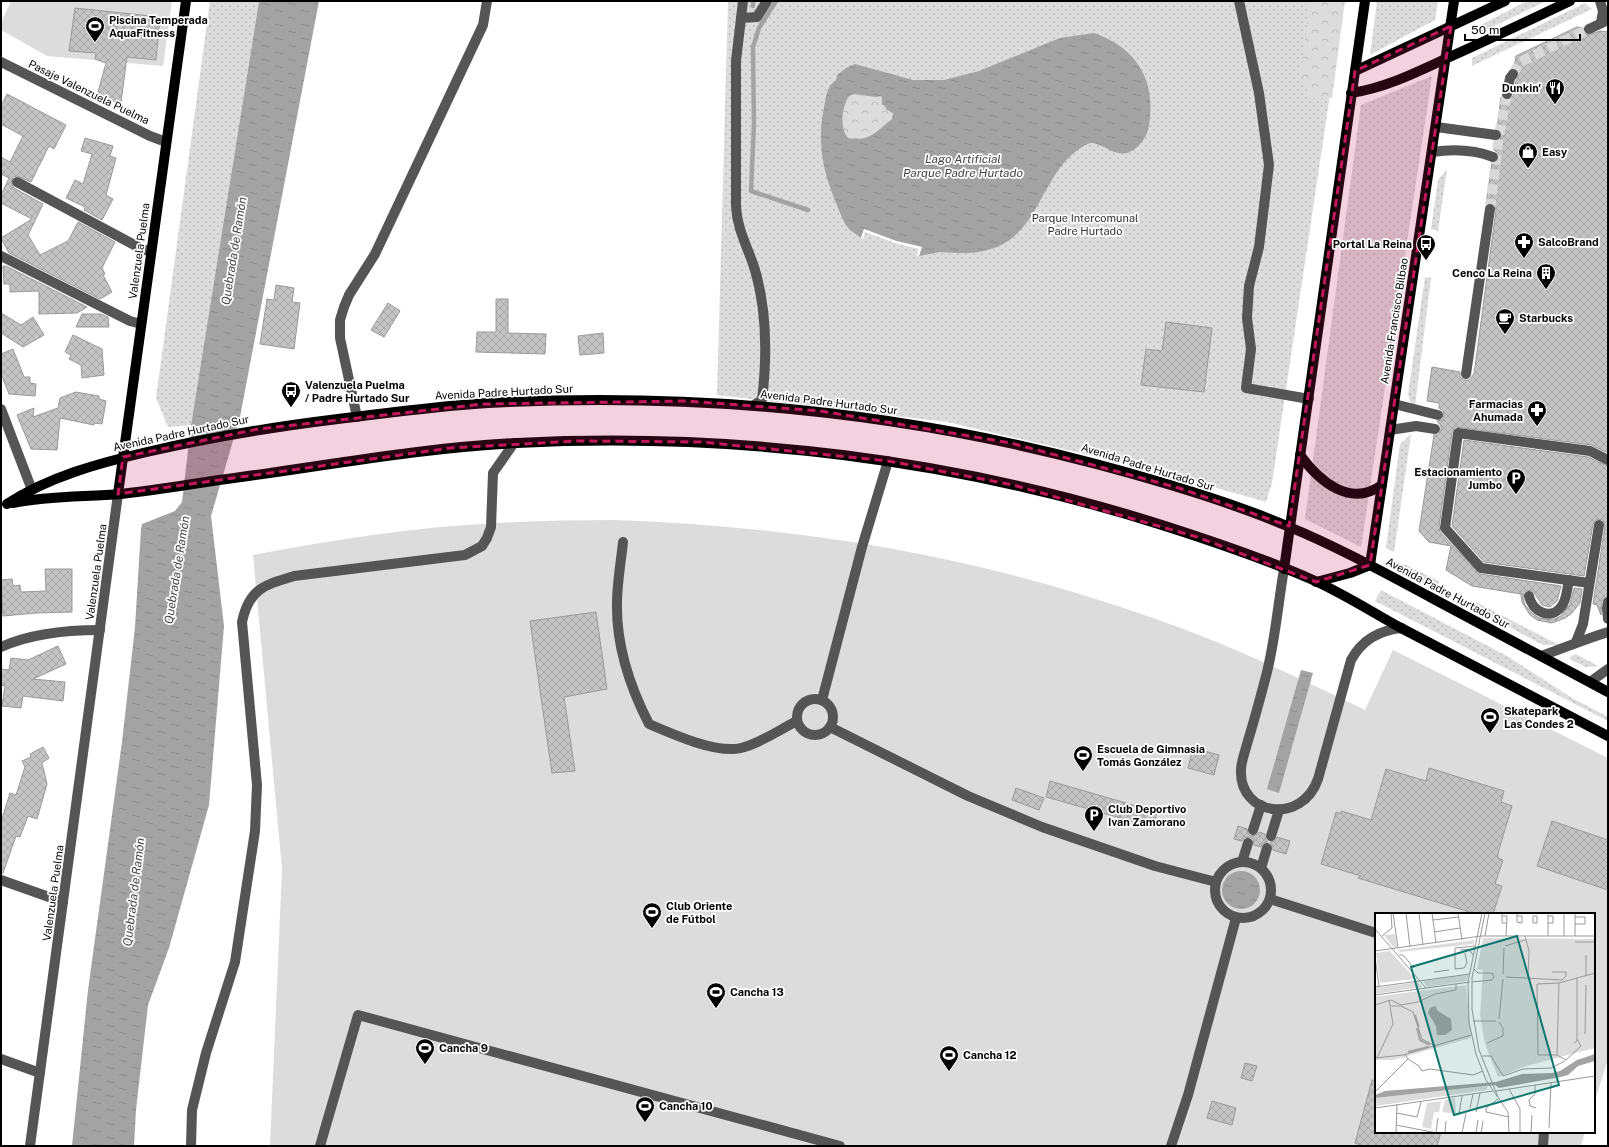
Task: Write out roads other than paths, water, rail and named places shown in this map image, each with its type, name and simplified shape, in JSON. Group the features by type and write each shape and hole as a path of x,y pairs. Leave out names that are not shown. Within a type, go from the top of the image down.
{"main road":[{"name":"Valenzuela Puelma","path":"118,494 186,1"},
{"path":"1284,568 1365,1"},
{"name":"Avenida Francisco Bilbao","path":"1370,565 1454,1"},
{"path":"1355,71 1505,1"},
{"path":"1351,93 1372,89 1446,59 1570,1"},
{"name":"Avenida Padre Hurtado Sur","path":"4,506 32,490 97,464 123,457 258,429 416,409 551,400 626,400 754,405 888,420 1011,443 1068,456 1158,482 1289,526 1370,565 1608,692"},
{"name":"Avenida Padre Hurtado Sur","path":"4,506 47,498 118,494 266,474 389,454 514,443 631,440 702,442 764,447 888,461 1013,485 1075,500 1197,537 1284,568 1316,582 1608,736"},
{"path":"1300,455 1320,479 1338,490 1348,493 1366,493 1382,485"},
{"path":"1316,582 1350,573 1370,565"}],"street":[{"path":"357,417 340,338 340,320 344,307 349,295 375,254 483,25 487,1"},
{"path":"743,1 736,61 736,222 754,269 762,300 765,376 762,400 754,405"},
{"path":"741,18 757,18 768,1"},
{"path":"1239,1 1259,93 1269,165 1259,247 1249,286 1247,318 1251,350 1246,388 1309,399"},
{"path":"1589,29 1604,22 1600,1"},
{"name":"Pasaje Valenzuela Puelma","path":"1,62 150,136 166,142"},
{"path":"1507,94 1510,78 1513,74"},
{"path":"1436,127 1496,135"},
{"path":"1432,152 1451,150 1478,151 1493,157"},
{"path":"17,182 140,248 151,252"},
{"path":"1466,374 1490,209"},
{"path":"1,256 130,321 141,324"},
{"path":"1394,404 1438,415"},
{"path":"1,409 32,490"},
{"path":"1390,430 1416,426 1435,429"},
{"path":"1590,583 1481,568 1445,528 1458,433 1590,451 1608,460"},
{"path":"191,1146 192,1110 206,1053 235,962 255,831 257,785 242,622 245,607 259,590 273,582 294,576 465,555 482,546 491,527 493,473 514,443"},
{"path":"822,700 862,547 888,461"},
{"name":"Valenzuela Puelma","path":"30,1146 118,494"},
{"path":"1576,642 1582,624 1599,525"},
{"path":"624,542 617,604 621,655 639,704 649,724 686,740 727,749 740,748 750,745 797,721"},
{"path":"1284,568 1267,674 1240,769 1244,786 1248,794 1261,805 1278,810 1296,806 1304,801 1315,788 1351,660 1355,652 1375,634 1402,628"},
{"path":"1529,596 1530,602 1538,611 1543,613 1554,612 1558,610 1564,601 1569,580"},
{"path":"1608,602 1606,608 1608,619"},
{"path":"1,647 39,635 59,632 100,630"},
{"path":"1541,656 1576,642 1608,632"},
{"path":"1590,682 1608,669"},
{"path":"811,699 822,700 832,711 834,717 830,727 822,734 811,735 802,730 797,721 798,710 801,705 811,699"},
{"path":"830,727 968,796 1042,827 1155,866 1216,882"},
{"path":"1252,830 1261,805"},
{"path":"1271,836 1278,810"},
{"path":"1242,862 1248,843"},
{"path":"1261,868 1267,848"},
{"path":"1242,862 1252,863 1261,868 1270,882 1270,899 1261,913 1253,917 1236,918 1221,909 1216,901 1216,882 1220,874 1226,868 1233,863 1242,862"},
{"path":"1,880 64,902"},
{"path":"1270,899 1375,933"},
{"path":"1183,1146 1172,1144 1188,1095 1236,918"},
{"path":"320,1146 358,1015 840,1146"},
{"path":"1,1059 40,1073"},
{"path":"1543,1146 1544,1133"}],"water":[{"name":"Quebrada de Ramón","path":"259,1 319,1 240,417 211,516 224,626 209,805 169,948 148,1005 136,1110 134,1146 72,1146 88,990 122,742 135,627 141,529 142,524 175,511 182,502 191,425"},
{"name":"Lago Artificial Parque Padre Hurtado","path":"1094,33 1119,46 1138,64 1144,75 1150,101 1150,116 1147,134 1140,145 1129,152 1117,153 1101,145 1091,143 1075,152 1055,175 1031,217 1022,229 1011,239 988,250 968,253 940,252 919,256 921,247 896,241 864,229 861,238 850,230 845,224 833,195 824,167 822,153 822,124 826,96 831,85 836,80 837,75 846,68 855,64 913,80 944,80 979,71 1060,38","holes":["854,94 876,97 881,96 882,105 893,113 892,119 868,137 856,139 848,138 843,128 842,117 849,96"]},
{"path":"1301,670 1313,673 1279,793 1267,789"},
{"path":"1237,871 1245,871 1252,874 1257,879 1260,890 1257,901 1252,906 1245,909 1237,909 1230,906 1225,901 1222,894 1222,886 1225,879 1230,874"}],"waterway":[{"path":"753,1 753,6"},
{"path":"776,1 759,28 753,47 754,124 751,191 808,210"}],"tunnel":[{"path":"1513,74 1520,62 1589,29"},
{"path":"1490,209 1499,135 1507,94"}],"place":[{"name":"Piscina Temperada AquaFitness","path":"95,43"},
{"name":"Dunkin'","path":"1555,105"},
{"name":"Easy","path":"1528,169"},
{"name":"SalcoBrand","path":"1524,259"},
{"name":"Portal La Reina","path":"1426,261"},
{"name":"Cenco La Reina","path":"1546,290"},
{"name":"Starbucks","path":"1505,335"},
{"name":"Valenzuela Puelma / Padre Hurtado Sur","path":"291,408"},
{"name":"Farmacias Ahumada","path":"1537,427"},
{"name":"Estacionamiento Jumbo","path":"1516,495"},
{"name":"Skatepark Las Condes 2","path":"1490,734"},
{"name":"Escuela de Gimnasia Tomás González","path":"1083,772"},
{"name":"Club Deportivo Ivan Zamorano","path":"1094,832"},
{"name":"Club Oriente de Fútbol","path":"652,929"},
{"name":"Cancha 13","path":"716,1009"},
{"name":"Cancha 9","path":"425,1065"},
{"name":"Cancha 12","path":"949,1072"},
{"name":"Cancha 10","path":"645,1123"}],"park label":[{"name":"Parque Intercomunal Padre Hurtado","path":"1085,224"}]}
